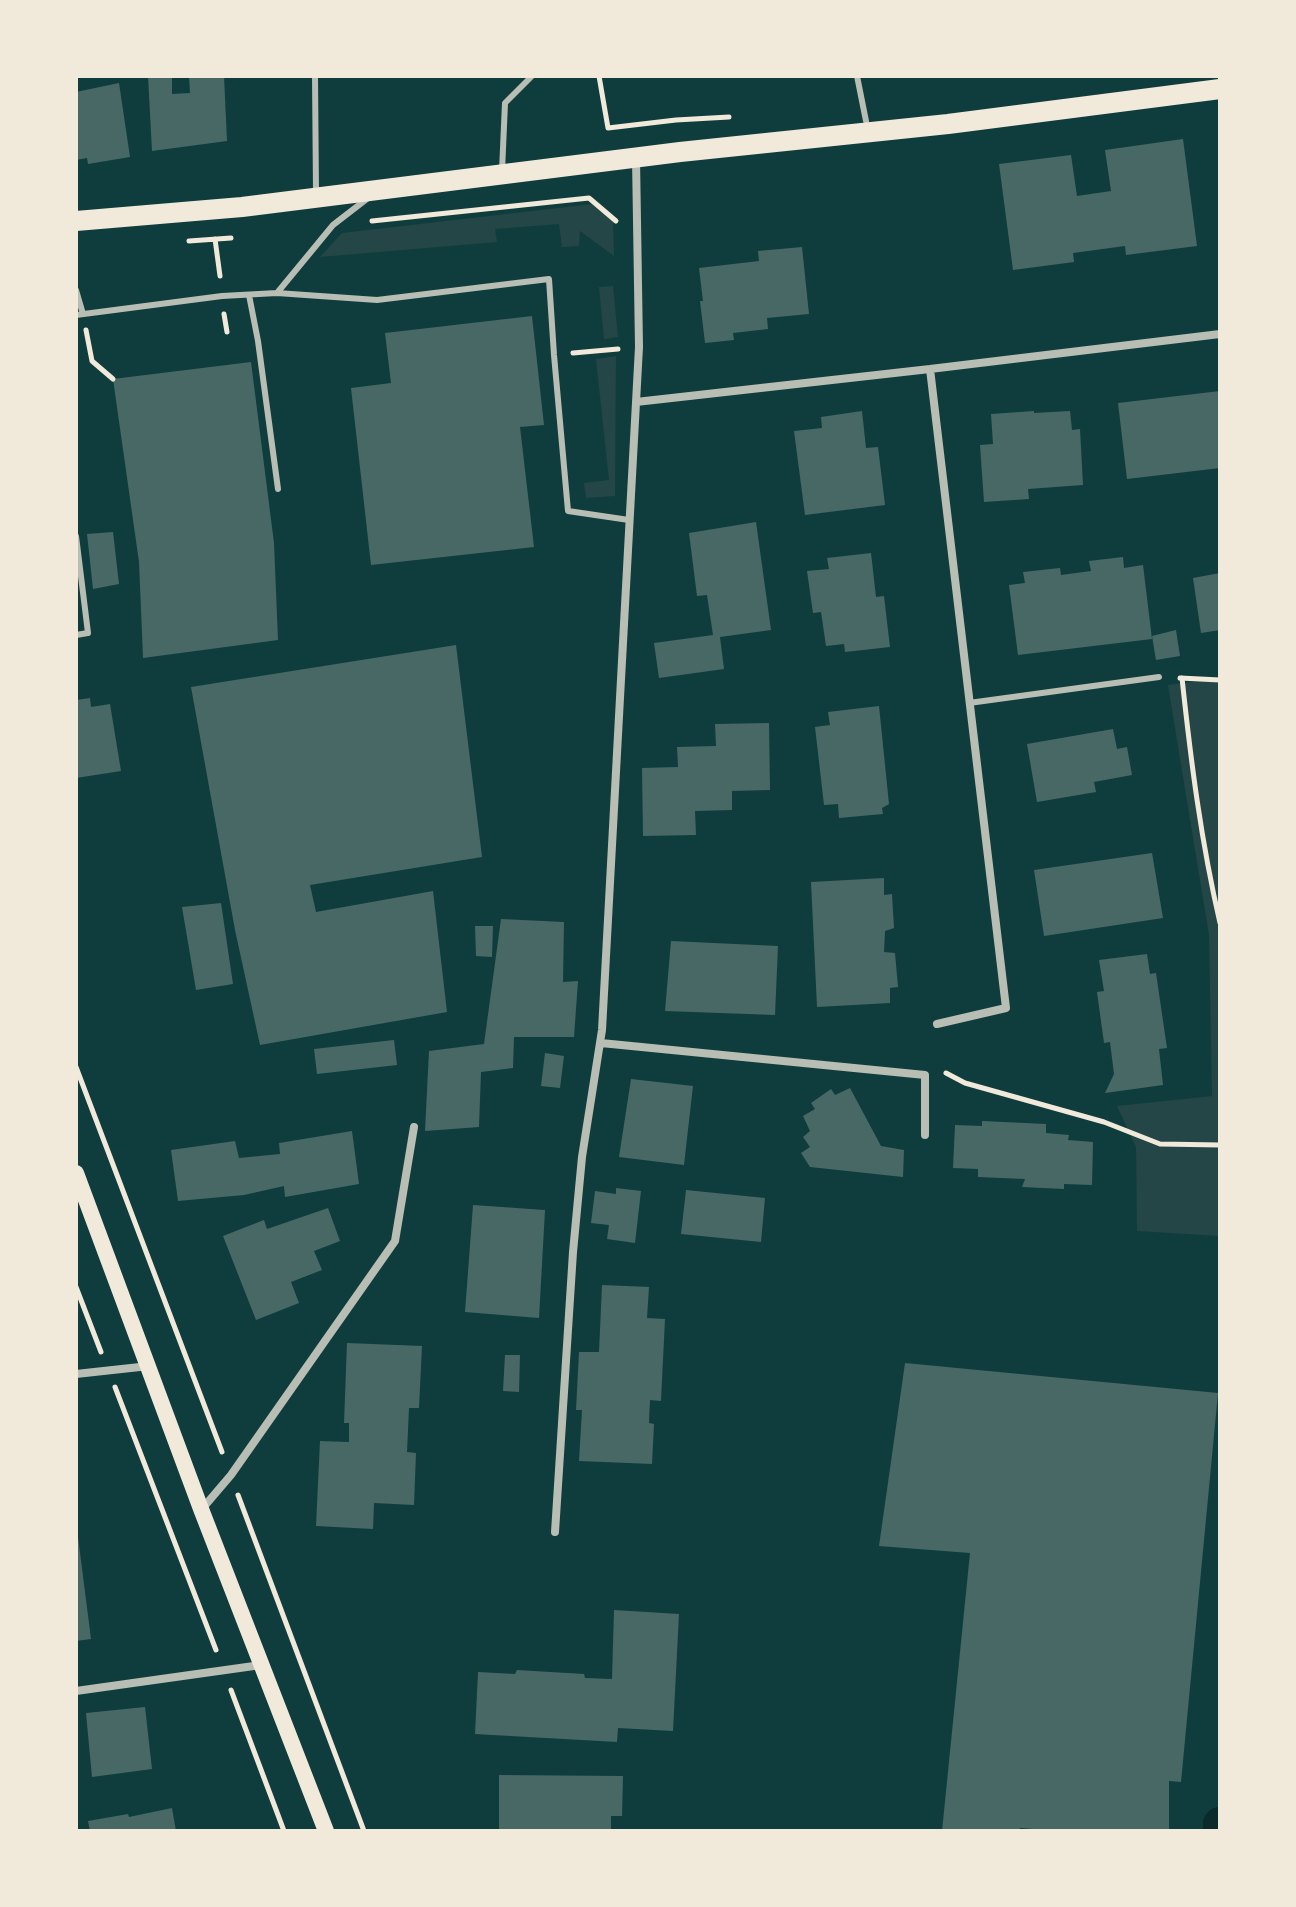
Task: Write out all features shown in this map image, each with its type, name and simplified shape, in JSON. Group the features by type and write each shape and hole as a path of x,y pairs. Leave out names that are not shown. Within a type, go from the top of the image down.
{"main road":[{"path":"76,221 211,210 1220,89"},
{"path":"799,141 866,121 948,124"},
{"path":"76,1173 201,1509 326,1831"}],"street":[{"path":"555,1532 573,1252 582,1157 601,1043 639,347 636,158"},
{"path":"636,402 1220,334"},
{"path":"930,369 1006,1008 937,1024"},
{"path":"601,1043 925,1075 925,1135"},
{"path":"201,1509 231,1475 395,1241 414,1127"},
{"path":"76,1374 149,1366"},
{"path":"76,1691 262,1665"}],"lane":[{"path":"315,76 316,197"},
{"path":"502,174 505,103 532,76"},
{"path":"857,76 866,121"},
{"path":"277,293 333,225 378,190"},
{"path":"76,290 80,314 222,296 277,293 377,300 549,279 568,511 629,520"},
{"path":"249,295 278,489"},
{"path":"76,536 88,633 76,635"},
{"path":"969,703 1159,677"}],"path":[{"path":"599,76 608,128 676,120"},
{"path":"211,210 227,332"},
{"path":"80,314 92,361 113,379"},
{"path":"554,355 639,347"},
{"path":"1159,677 1220,680"},
{"path":"1182,678 1193,784 1220,923"},
{"path":"964,1083 1104,1122 1160,1144 1220,1145"},
{"path":"76,1287 284,1831"}],"shaded area":[{"path":"593,204 613,221 614,256 580,231 579,246 562,247 559,224 495,229 497,242 320,257 342,233"},
{"path":"613,286 618,337 604,339 599,287"},
{"path":"616,356 615,496 586,498 584,483 609,480 596,359"},
{"path":"1220,678 1220,1236 1137,1231 1136,1147 1117,1106 1212,1096 1209,935 1168,685"}],"building":[{"path":"148,76 172,76 172,94 190,93 189,76 224,76 227,141 152,151"},
{"path":"119,83 130,157 88,164 87,158 76,160 76,92"},
{"path":"1183,139 1197,246 1126,255 1125,246 1073,253 1074,262 1013,270 999,164 1071,155 1077,196 1111,191 1105,150"},
{"path":"802,247 809,314 767,318 768,329 733,333 734,340 705,343 699,268 759,261 758,251"},
{"path":"532,316 544,425 520,427 534,547 371,565 351,388 391,383 385,333"},
{"path":"251,362 274,543 278,640 143,658 139,562 113,379"},
{"path":"1220,391 1220,468 1127,479 1118,403"},
{"path":"862,411 866,448 878,447 885,505 805,515 794,431 822,428 821,417"},
{"path":"1070,411 1072,430 1080,429 1083,485 1028,489 1029,499 984,502 980,445 993,444 991,414"},
{"path":"756,522 771,630 720,637 724,669 659,678 654,643 713,635 707,595 697,596 689,533"},
{"path":"113,532 119,584 93,589 87,534"},
{"path":"871,553 876,597 884,596 890,647 845,652 844,644 826,646 821,612 813,613 807,571 829,569 827,558"},
{"path":"1123,557 1124,568 1143,565 1152,639 1018,655 1009,585 1025,583 1023,572 1060,568 1061,575 1091,571 1089,561"},
{"path":"1220,573 1220,630 1201,633 1193,578"},
{"path":"1176,630 1180,656 1156,660 1152,636"},
{"path":"456,645 482,857 310,885 316,912 433,891 447,1012 260,1045 235,930 191,687"},
{"path":"90,698 91,707 110,704 121,771 76,778 76,700"},
{"path":"879,706 889,804 882,808 883,814 839,818 838,804 824,805 815,727 830,725 828,712"},
{"path":"769,723 770,790 732,791 732,810 695,811 696,835 643,836 642,768 678,767 677,747 716,746 715,724"},
{"path":"1113,729 1117,749 1127,747 1132,775 1094,782 1096,792 1037,802 1027,744"},
{"path":"1152,853 1163,918 1044,936 1034,870"},
{"path":"884,878 884,895 892,894 894,928 885,931 884,952 895,953 898,987 890,988 890,1003 817,1007 811,882"},
{"path":"221,903 233,984 196,990 182,907"},
{"path":"501,919 564,922 563,982 578,981 574,1037 514,1037 513,1068 481,1072 479,1127 425,1131 429,1051 484,1044"},
{"path":"475,926 493,926 492,957 476,956"},
{"path":"671,941 778,946 775,1015 665,1011"},
{"path":"1147,954 1150,974 1156,973 1167,1048 1159,1049 1163,1085 1105,1093 1114,1074 1110,1042 1104,1043 1097,992 1104,991 1099,960"},
{"path":"394,1040 397,1065 317,1074 314,1049"},
{"path":"545,1053 564,1056 560,1088 541,1086"},
{"path":"631,1079 693,1086 684,1165 619,1157"},
{"path":"850,1088 881,1146 904,1150 903,1177 810,1167 801,1153 810,1147 803,1137 810,1131 803,1116 815,1109 811,1103 831,1089 835,1095"},
{"path":"982,1121 1046,1124 1046,1133 1069,1135 1068,1140 1093,1142 1092,1185 1064,1184 1064,1189 1022,1187 1025,1179 978,1177 978,1169 953,1168 955,1125 982,1126"},
{"path":"352,1131 359,1184 285,1197 284,1186 244,1195 178,1201 171,1150 235,1141 239,1158 280,1154 279,1143"},
{"path":"616,1188 641,1191 635,1243 607,1239 609,1225 591,1223 595,1191 616,1194"},
{"path":"686,1190 765,1198 761,1242 681,1234"},
{"path":"473,1205 545,1210 539,1318 465,1312"},
{"path":"328,1208 340,1241 314,1251 322,1270 291,1282 299,1303 256,1320 223,1236 264,1220 267,1229"},
{"path":"602,1285 649,1287 647,1318 665,1319 661,1401 650,1400 649,1423 654,1424 652,1464 579,1461 582,1410 576,1410 579,1352 599,1352"},
{"path":"347,1343 422,1346 419,1408 409,1408 407,1452 416,1453 414,1505 374,1503 373,1529 316,1526 320,1441 349,1442 349,1423 344,1423"},
{"path":"505,1355 520,1355 519,1392 503,1391"},
{"path":"905,1363 1218,1393 1181,1782 1169,1781 1169,1831 1033,1831 1020,1828 1019,1831 942,1831 970,1553 879,1546"},
{"path":"76,1537 91,1639 76,1641"},
{"path":"614,1610 679,1614 673,1731 618,1728 617,1742 475,1734 478,1672 515,1674 517,1670 612,1679"},
{"path":"145,1707 152,1769 92,1777 86,1713"},
{"path":"499,1775 623,1776 622,1816 611,1816 611,1831 499,1831"},
{"path":"172,1808 176,1831 90,1831 88,1821"}],"waterway":[{"path":"1220,1824 1220,1831"}]}
